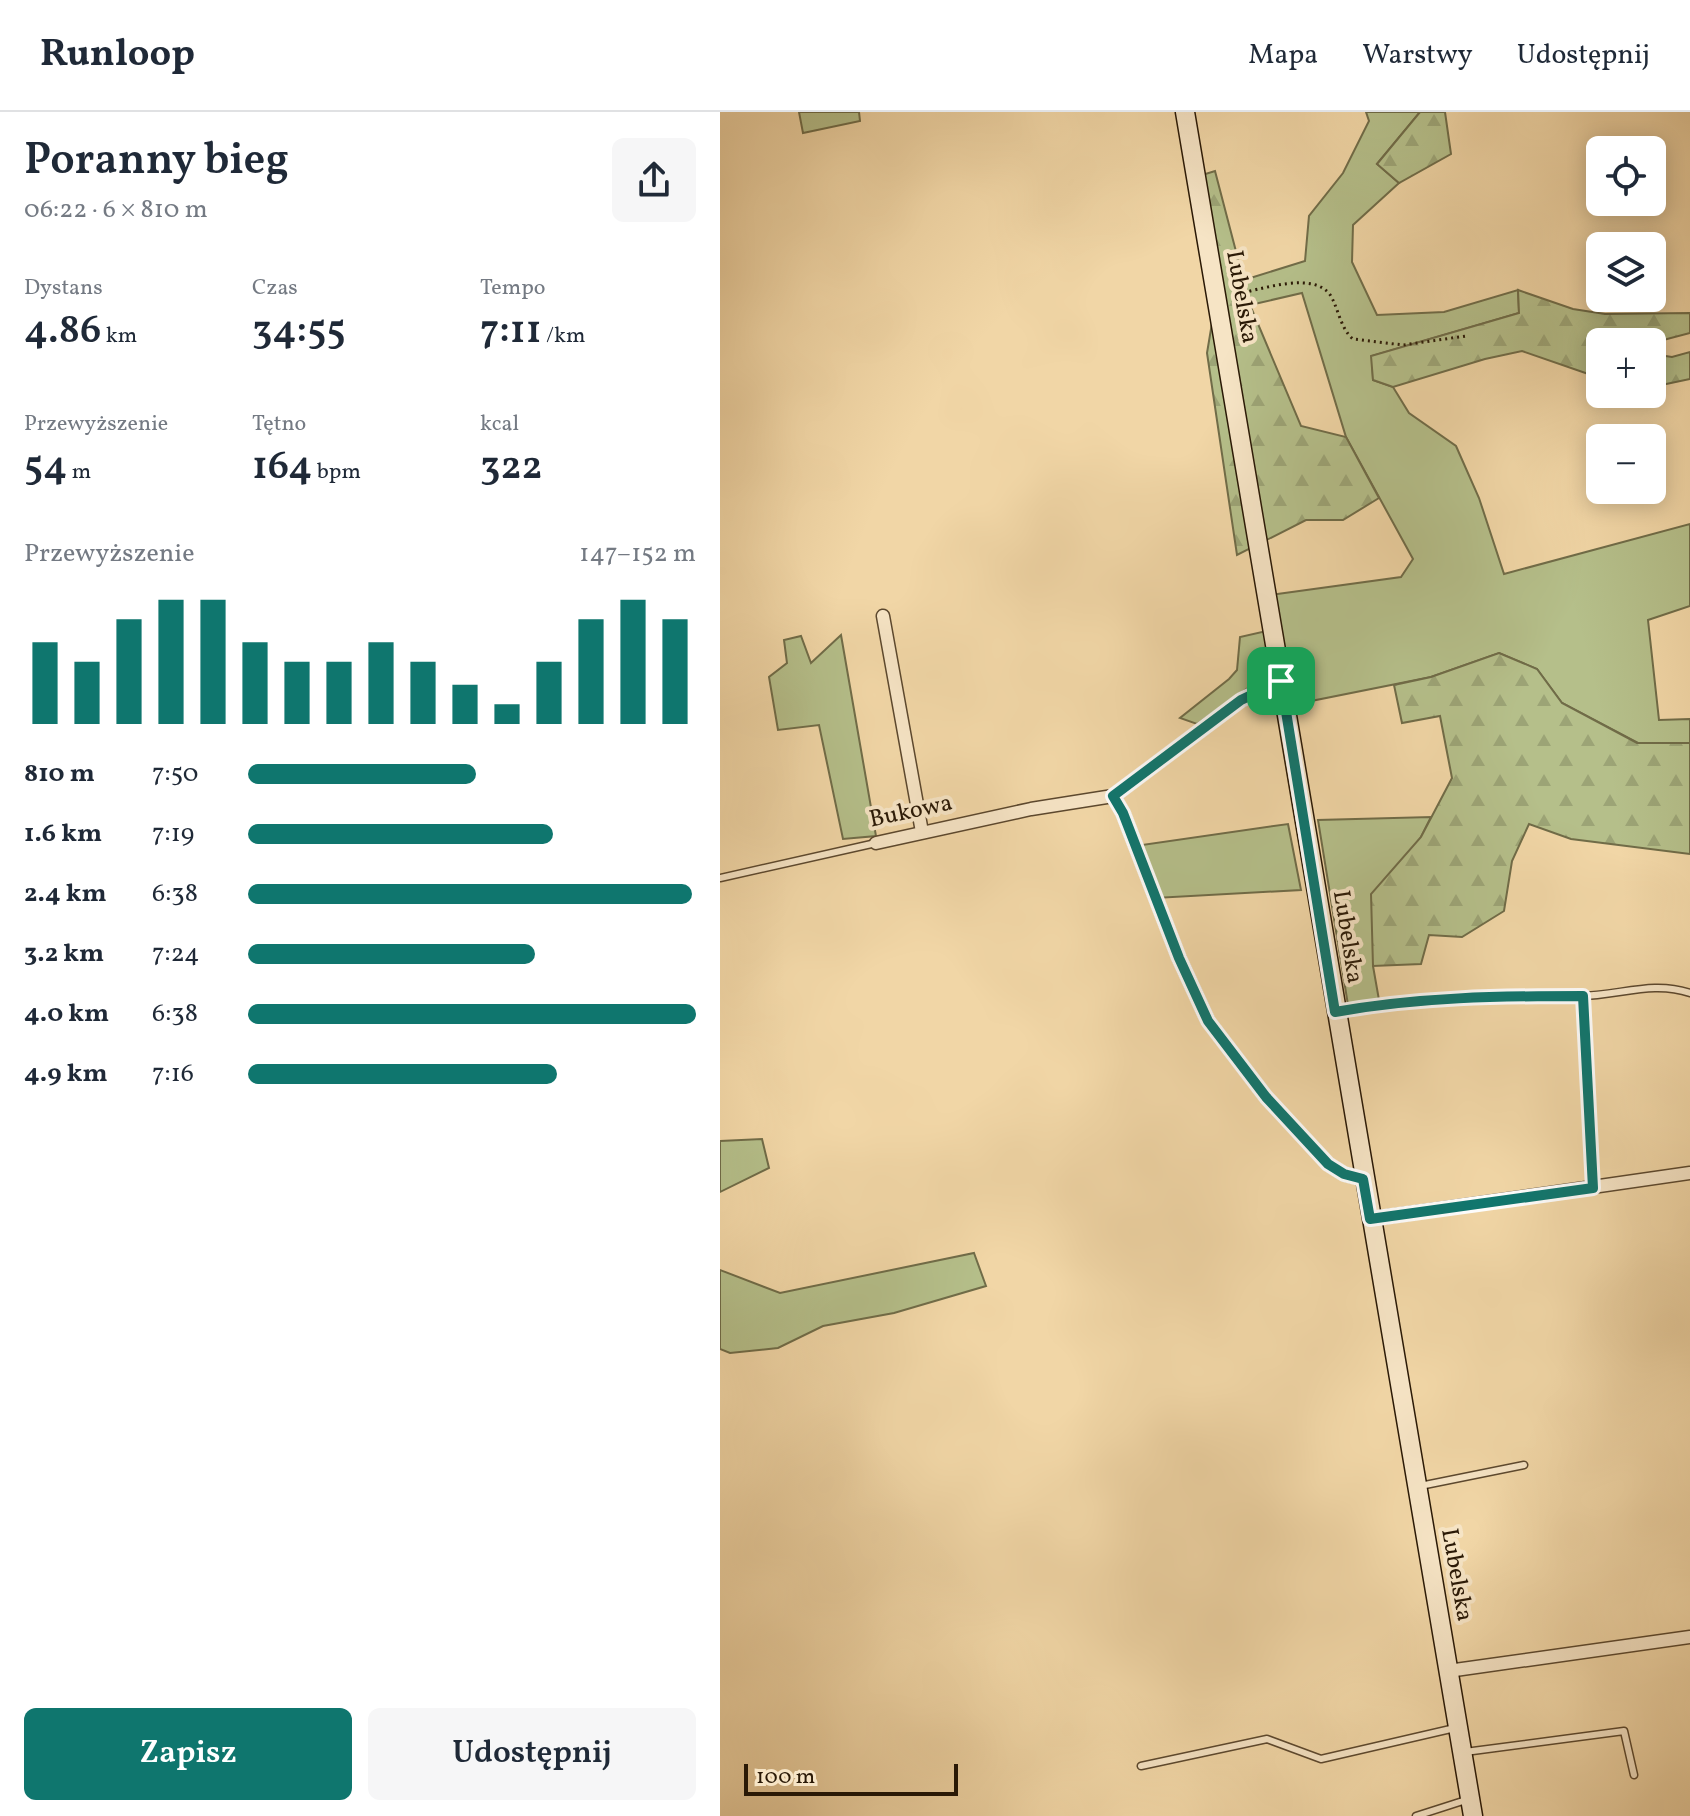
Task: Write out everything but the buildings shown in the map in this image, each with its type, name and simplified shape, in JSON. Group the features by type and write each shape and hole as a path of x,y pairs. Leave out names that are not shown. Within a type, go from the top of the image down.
{"street":[{"name":"Lubelska","path":"1185,112 1471,1807"},
{"path":"883,616 922,832"},
{"name":"Bukowa","path":"876,843 1031,809 1113,796 1241,700 1281,681"},
{"path":"1113,796 1123,813 1179,958 1208,1021 1266,1097 1328,1164 1344,1174 1363,1179"},
{"path":"1370,1219 1690,1173"},
{"path":"1448,1671 1690,1637"}],"lane":[{"name":"Bukowa","path":"720,878 876,843"},
{"path":"1335,1012 1411,1000 1468,996 1583,996 1650,986 1690,993"},
{"path":"1583,996 1593,1188"},
{"path":"1416,1486 1524,1465"},
{"path":"1141,1766 1267,1739 1321,1759 1457,1728"},
{"path":"1462,1753 1624,1731 1634,1775"},
{"path":"1416,1816 1471,1807"}],"path":[{"path":"1217,297 1306,283 1327,289 1347,334 1353,339 1403,345 1466,336"}],"green space":[{"path":"799,112 859,112 860,121 803,133"},
{"path":"1366,112 1420,112 1377,164 1399,183 1353,225 1352,262 1377,315 1444,312 1518,290 1519,313 1372,356 1373,380 1393,387 1409,413 1456,446 1479,498 1504,574 1690,524 1690,606 1648,620 1659,720 1690,719 1690,743 1638,743 1562,703 1537,669 1499,653 1431,677 1291,705 1282,664 1269,667 1255,683 1197,724 1180,718 1237,670 1240,637 1275,629 1270,595 1401,577 1413,559 1346,437 1302,293 1250,305 1244,280 1305,261 1309,216 1343,173 1369,121"},
{"path":"1420,112 1445,112 1451,154 1399,183 1377,164"},
{"path":"1215,171 1250,305 1301,426 1346,437 1379,498 1343,520 1306,520 1237,555 1207,353 1212,323 1199,176"},
{"path":"1518,290 1586,312 1690,313 1690,333 1666,339 1666,328 1586,328 1586,373 1522,351 1393,387 1373,380 1371,356 1519,313"},
{"path":"1690,352 1690,379 1666,384 1666,356"},
{"path":"841,635 876,836 843,839 819,725 778,730 769,677 787,663 784,640 801,636 811,663"},
{"path":"1499,653 1537,669 1562,703 1637,743 1690,743 1690,854 1571,839 1529,824 1512,861 1504,911 1462,937 1429,935 1421,964 1373,966 1371,894 1421,837 1452,778 1440,716 1402,723 1394,685 1431,677"},
{"path":"1431,817 1373,966 1379,1000 1348,1005 1318,820"},
{"path":"1288,824 1301,890 1155,898 1135,846"},
{"path":"762,1139 769,1168 720,1192 720,1141"},
{"path":"974,1253 986,1286 894,1313 823,1326 778,1348 730,1353 720,1349 720,1270 780,1293"}],"route":[{"path":"1281,681 1335,1012 1411,1000 1468,996 1583,996 1593,1188 1370,1219 1363,1179 1344,1174 1328,1164 1266,1097 1208,1021 1179,958 1123,813 1113,796 1241,700 1281,681"}]}
